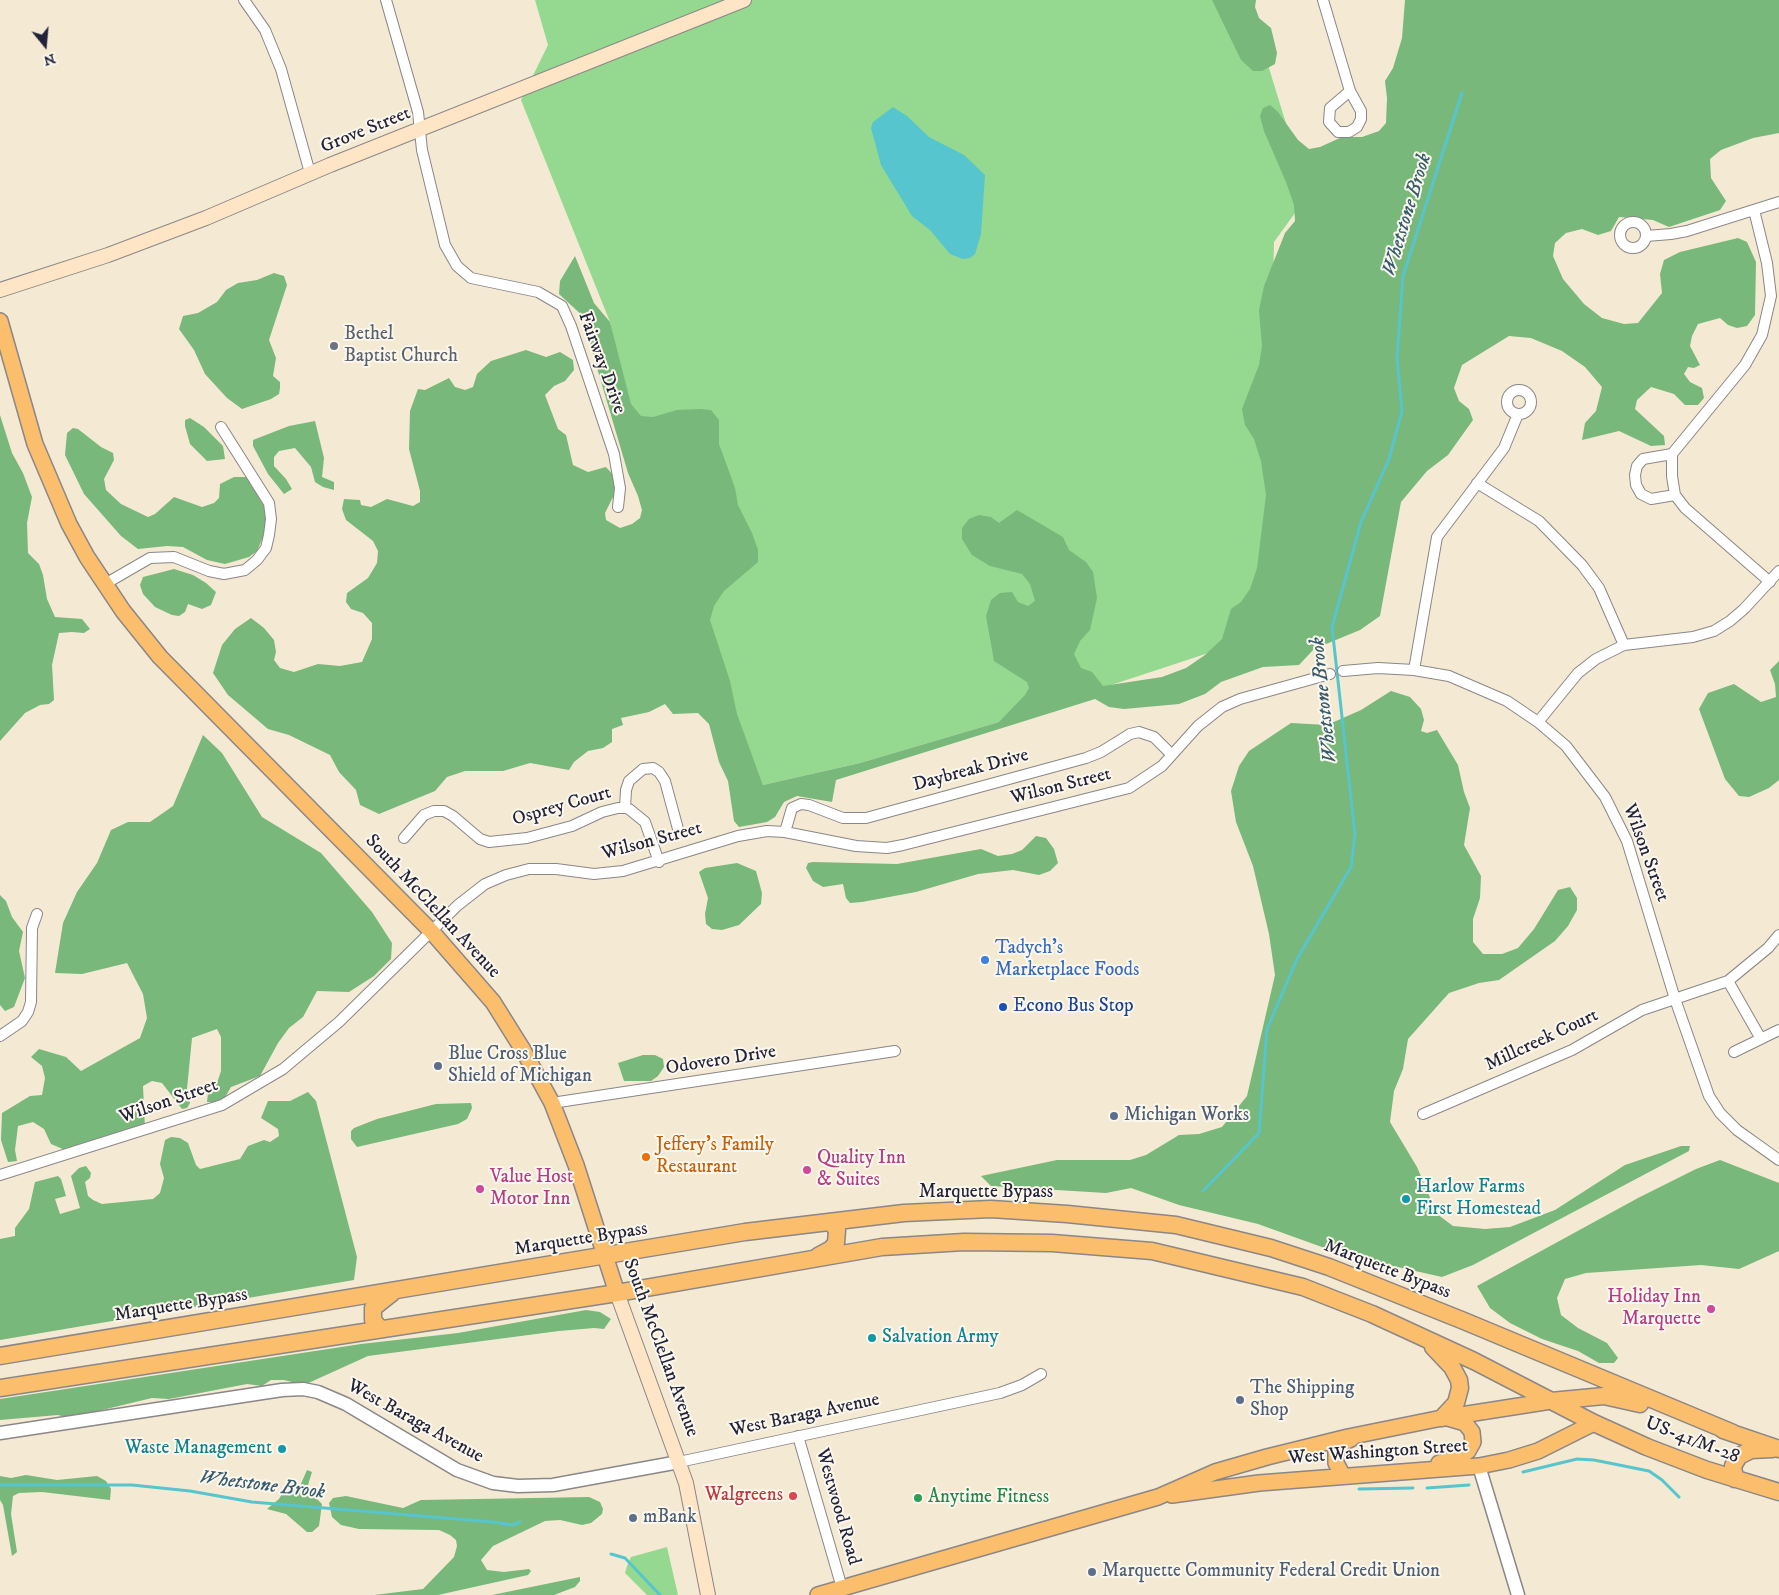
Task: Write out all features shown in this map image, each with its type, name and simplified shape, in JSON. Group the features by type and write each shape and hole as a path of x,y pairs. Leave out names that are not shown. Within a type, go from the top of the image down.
{"highway":[{"name":"Marquette Bypass","path":"0,1356 745,1232 904,1213 992,1209 1067,1214 1176,1225 1271,1248 1329,1267 1464,1321 1733,1434"},
{"path":"811,1260 831,1249 836,1243 836,1230 831,1222"},
{"path":"0,1388 617,1293 882,1248 964,1242 1052,1242 1152,1251 1303,1287 1372,1314 1474,1360 1594,1423"},
{"path":"380,1329 373,1320 373,1308 394,1291"},
{"path":"1424,1338 1447,1361 1459,1380 1459,1398 1442,1418"},
{"path":"1551,1401 1604,1396 1625,1399 1733,1434"},
{"name":"US-41/M-28","path":"1594,1423 1647,1447 1735,1479 1779,1492"},
{"name":"US-41/M-28","path":"1733,1434 1779,1449"},
{"path":"1735,1479 1733,1466 1739,1456 1751,1450 1779,1449"}],"main road":[{"name":"Grove Street","path":"0,290 108,256 206,218 310,173 744,0"},
{"name":"South McClellan Avenue","path":"0,322 35,444 47,476 69,524 104,584 160,657 432,932 493,1002 523,1050 552,1103 576,1166 617,1293 679,1462 686,1483 708,1595"},
{"name":"West Washington Street","path":"818,1595 1158,1497 1215,1472 1282,1453 1359,1434 1442,1418 1551,1401"},
{"path":"1418,1470 1463,1455 1471,1447 1472,1432 1465,1423 1442,1418"},
{"name":"West Washington Street","path":"1158,1497 1259,1482 1478,1466 1509,1460 1538,1451 1594,1423"},
{"path":"1343,1476 1336,1463 1336,1450 1342,1443 1359,1434"}],"street":[{"path":"244,0 265,30 281,69 310,173"},
{"name":"Fairway Drive","path":"386,0 418,112 419,130 445,245 457,266 471,278 538,292 562,306 571,326 614,454 620,488 618,507"},
{"path":"1323,0 1350,91"},
{"path":"1646,236 1679,232 1779,202"},
{"path":"1754,210 1768,263 1771,296 1762,335 1744,365 1672,454 1672,476 1675,495 1684,508 1770,582"},
{"path":"1414,670 1436,537 1504,448 1518,414"},
{"path":"104,584 150,558 174,557 209,571 224,574 244,570 257,560 266,548 270,535 269,503 221,427"},
{"path":"1672,454 1643,459 1637,466 1636,480 1641,494 1651,498 1675,495"},
{"path":"1477,483 1539,521 1582,565 1599,588 1624,645"},
{"path":"1538,722 1578,672 1613,648 1693,637 1714,630 1730,621 1779,571"},
{"name":"Wilson Street","path":"1343,671 1378,668 1414,670 1449,676 1507,701 1538,722 1566,746 1589,774 1617,820 1634,864 1675,999 1709,1096 1720,1113 1737,1130 1779,1160"},
{"name":"Wilson Street","path":"0,1175 222,1105 290,1063 339,1022 458,905 485,884 506,875 530,869 556,869 594,874 623,871 659,862 738,836 767,831 785,832 856,846 887,848 903,845 1129,788 1150,776 1198,726 1222,707 1240,698 1330,674"},
{"name":"Daybreak Drive","path":"785,832 792,808 801,804 809,805 843,818 866,818 1086,758 1130,734 1139,732 1154,737 1172,755"},
{"path":"625,808 626,790 629,781 643,769 653,768 659,772 665,781 678,829"},
{"name":"Osprey Court","path":"404,838 424,815 434,811 444,811 453,816 480,839 489,842 527,838 572,826 602,812 618,808 629,808 645,822 659,862"},
{"path":"0,1036 22,1021 28,1012 31,1002 32,928 37,914"},
{"path":"1761,1039 1728,981 1768,948 1779,935"},
{"name":"Millcreek Court","path":"1424,1114 1572,1050 1642,1010 1728,981"},
{"path":"1734,1052 1779,1030"},
{"name":"Odovero Drive","path":"552,1103 895,1051"},
{"name":"West Baraga Avenue","path":"0,1433 282,1390 303,1389 323,1394 346,1404 457,1470 493,1483 518,1486 553,1485 679,1462 1000,1393 1022,1385 1041,1374"},
{"name":"Westwood Road","path":"798,1436 842,1588"},
{"path":"1478,1466 1518,1595"}],"green space":[{"path":"535,0 1248,0 1308,195 1274,242 1266,634 999,722 860,763 763,785 637,451 610,322 521,100 548,45"},
{"path":"1212,0 1256,0 1255,7 1259,18 1271,28 1277,53 1275,64 1262,71 1253,71 1241,60"},
{"path":"1405,0 1779,0 1779,133 1753,138 1721,150 1710,159 1711,178 1726,201 1720,210 1669,227 1653,220 1619,217 1611,231 1598,235 1582,229 1566,233 1555,243 1553,256 1563,279 1584,304 1602,318 1624,324 1638,323 1662,293 1660,274 1664,260 1680,252 1738,238 1747,242 1756,262 1755,315 1747,326 1737,328 1728,325 1720,318 1698,324 1692,336 1690,346 1700,365 1694,368 1688,367 1684,374 1690,382 1702,388 1704,398 1698,405 1685,405 1674,394 1651,387 1637,400 1635,409 1664,436 1665,445 1651,446 1619,431 1582,440 1585,423 1596,411 1602,387 1585,367 1562,351 1531,338 1509,336 1462,365 1454,388 1459,401 1469,409 1473,420 1448,455 1427,471 1401,502 1380,616 1360,630 1314,649 1299,665 1263,667 1221,682 1205,694 1179,704 1124,709 1109,707 1095,699 836,780 832,802 797,796 784,802 775,817 767,822 739,827 734,821 728,781 719,762 709,724 698,713 673,714 665,704 649,712 621,718 623,725 612,729 612,742 603,748 588,751 574,762 569,770 530,763 503,771 465,771 447,777 435,791 379,814 360,805 356,790 339,772 330,755 289,735 268,729 228,695 213,673 222,645 235,629 251,618 264,628 274,640 276,652 274,660 280,668 294,672 318,664 340,666 362,662 372,639 372,623 363,613 351,609 346,602 347,593 368,578 377,563 378,551 373,541 346,520 342,509 344,499 360,500 361,505 371,507 387,499 413,506 420,502 420,491 409,449 410,411 418,389 425,390 449,378 455,387 465,390 473,387 477,374 491,361 526,350 546,357 560,352 573,360 574,370 565,381 554,386 545,395 558,429 566,435 573,465 588,472 606,467 614,476 617,489 605,513 606,520 620,528 632,524 640,518 642,510 628,473 592,351 586,319 559,294 560,281 575,256 594,303 610,322 631,404 641,416 653,417 677,410 700,409 711,410 719,420 719,444 735,488 738,505 758,550 758,562 724,591 714,606 710,620 730,681 737,714 763,785 860,763 999,722 1025,695 1029,688 1027,682 994,661 986,616 991,600 1000,593 1012,592 1018,602 1028,606 1035,601 1030,584 1022,574 990,566 972,555 962,539 962,528 969,519 979,515 991,517 999,523 1017,510 1063,537 1069,550 1086,562 1093,572 1097,598 1090,630 1080,641 1074,654 1081,668 1092,672 1103,686 1162,677 1186,668 1205,655 1222,639 1231,609 1241,602 1250,589 1257,568 1266,495 1261,461 1254,439 1245,425 1242,409 1259,365 1262,346 1259,310 1264,286 1285,233 1295,221 1294,205 1264,131 1260,116 1263,108 1270,105 1278,112 1298,140 1309,149 1320,147 1342,137 1362,137 1379,131 1386,123 1387,98 1385,81 1393,68 1402,38"},
{"path":"274,273 284,276 287,285 269,340 276,358 273,376 280,382 279,394 271,399 242,409 227,398 205,374 194,350 179,329 183,316 198,313 217,302 226,290 238,283 257,280"},
{"path":"0,415 12,453 23,473 32,497 27,523 28,553 39,564 47,599 55,617 82,619 90,629 84,633 59,633 52,665 54,700 49,704 40,705 25,713 0,741"},
{"path":"190,418 204,427 223,446 225,459 207,461 190,444 185,420"},
{"path":"315,421 324,458 322,477 334,482 334,490 323,487 315,482 311,467 295,448 279,451 274,457 274,466 292,489 284,494 268,474 253,446 253,440 289,426"},
{"path":"73,428 78,429 101,447 113,453 114,460 104,479 106,490 121,504 148,517 155,514 174,497 202,507 214,503 219,498 220,484 234,477 247,477 265,508 266,522 263,537 257,551 249,557 225,564 207,560 183,547 167,546 138,549 121,536 84,494 65,455 67,433"},
{"path":"174,569 193,575 216,592 211,605 202,609 188,604 185,612 179,616 172,615 155,607 143,594 140,585 143,577"},
{"path":"1779,661 1779,780 1769,788 1749,797 1739,796 1725,779 1699,709 1708,693 1734,684 1761,702 1776,697 1775,684 1770,670"},
{"path":"1391,691 1410,697 1421,709 1424,720 1421,731 1427,733 1437,730 1458,765 1470,808 1464,845 1481,876 1480,898 1473,919 1473,942 1483,954 1502,954 1518,948 1534,929 1558,890 1570,887 1577,898 1577,910 1568,926 1555,941 1499,980 1479,983 1449,993 1408,1039 1403,1069 1394,1091 1390,1122 1417,1167 1437,1214 1453,1226 1485,1229 1510,1227 1555,1210 1625,1165 1681,1146 1690,1146 1689,1151 1473,1265 1442,1277 1344,1255 1258,1224 1179,1205 1131,1188 1106,1193 991,1186 981,1176 1057,1160 1130,1160 1146,1155 1179,1135 1199,1134 1222,1127 1247,1096 1275,975 1269,934 1253,866 1236,822 1231,791 1239,766 1249,751 1291,723 1327,725 1361,710"},
{"path":"203,735 222,753 262,817 321,853 372,912 392,943 391,959 374,976 349,992 317,991 303,1017 289,1028 278,1043 260,1076 231,1087 224,1099 207,1102 208,1093 217,1083 221,1071 221,1037 217,1029 192,1038 187,1089 190,1103 187,1108 182,1109 162,1083 152,1081 143,1086 145,1129 65,1150 51,1144 44,1129 33,1122 18,1126 15,1150 17,1161 8,1162 1,1140 2,1113 30,1096 42,1095 45,1078 42,1066 31,1057 39,1049 66,1057 81,1071 140,1038 147,1018 143,994 127,963 82,974 55,973 63,923 77,892 97,863 111,830 128,822 150,822 173,806"},
{"path":"1036,836 1046,838 1054,849 1058,863 1050,871 1039,875 1013,870 978,874 916,892 862,902 850,903 846,898 843,884 823,887 813,881 806,868 808,863 813,862 897,864 981,849 998,856 1022,850"},
{"path":"737,863 756,871 762,893 761,904 739,925 722,930 712,929 706,924 705,914 708,898 699,872 705,868"},
{"path":"0,895 6,901 12,917 23,932 19,951 25,978 14,1007 5,1011 0,1005"},
{"path":"643,1055 655,1055 663,1059 664,1067 658,1076 651,1081 624,1081 618,1063"},
{"path":"308,1092 316,1101 357,1257 354,1280 0,1340 0,1239 15,1236 15,1228 29,1209 35,1182 58,1176 61,1179 66,1196 55,1199 60,1214 80,1208 71,1176 79,1168 86,1166 91,1173 90,1178 85,1182 88,1196 93,1200 102,1204 153,1199 160,1193 164,1178 160,1164 165,1140 171,1137 180,1138 188,1143 196,1165 200,1169 240,1159 248,1146 264,1140 270,1142 279,1136 278,1129 261,1118 268,1101 290,1101"},
{"path":"471,1103 472,1108 467,1119 458,1124 357,1147 351,1139 351,1131 354,1128 377,1119 436,1104"},
{"path":"1720,1160 1779,1183 1779,1251 1739,1269 1701,1265 1586,1273 1565,1279 1557,1298 1561,1315 1578,1328 1607,1343 1618,1358 1614,1363 1599,1363 1578,1351 1542,1339 1510,1323 1490,1308 1477,1286 1638,1198 1696,1169"},
{"path":"586,1310 600,1312 611,1319 604,1329 559,1331 368,1356 304,1385 284,1380 271,1380 262,1386 247,1384 169,1399 152,1398 69,1418 58,1415 0,1420 0,1399 361,1344 458,1333"},
{"path":"307,1470 312,1472 308,1485 311,1493 322,1504 319,1526 312,1532 307,1532 286,1514 267,1509 279,1499 283,1492 300,1486"},
{"path":"26,1475 57,1480 97,1476 106,1481 111,1489 110,1500 42,1492 19,1493 13,1496 11,1514 17,1552 12,1556 3,1505 0,1500 0,1476 11,1478"},
{"path":"346,1496 403,1508 421,1500 589,1497 600,1502 603,1509 602,1514 591,1523 582,1525 560,1520 545,1521 493,1546 481,1560 487,1570 504,1572 529,1569 531,1571 528,1575 438,1595 374,1595 423,1589 454,1557 457,1546 456,1540 439,1530 359,1529 341,1525 332,1517 329,1503 333,1498"},
{"path":"667,1547 678,1595 647,1595 625,1573 627,1566 631,1557"},
{"path":"580,1577 580,1581 575,1587 554,1595 492,1595"}],"water":[{"path":"893,107 907,116 929,137 964,155 985,175 981,234 975,254 970,258 963,259 950,254 930,230 912,216 881,165 871,128 873,122"}],"waterway":[{"name":"Whetstone Brook","path":"1203,1191 1259,1133 1267,1029 1297,959 1351,867 1355,834 1332,627 1361,522 1389,459 1402,411 1397,358 1403,276 1462,93"},
{"path":"1523,1472 1577,1459 1594,1460 1649,1471 1662,1480 1679,1497"},
{"name":"Whetstone Brook","path":"0,1485 132,1485 190,1491 252,1502 513,1525 520,1522"},
{"path":"1427,1488 1469,1485"},
{"path":"1359,1489 1413,1488"},
{"name":"Whetstone Brook","path":"611,1554 625,1558 660,1595"}],"place":[{"name":"Bethel Baptist Church","path":"334,346"},
{"name":"Tadych's Marketplace Foods","path":"985,960"},
{"name":"Econo Bus Stop","path":"1003,1007"},
{"name":"Blue Cross Blue Shield of Michigan","path":"438,1066"},
{"name":"Michigan Works","path":"1114,1116"},
{"name":"Jeffery's Family Restaurant","path":"646,1157"},
{"name":"Quality Inn & Suites","path":"807,1170"},
{"name":"Value Host Motor Inn","path":"480,1189"},
{"name":"Harlow Farms First Homestead","path":"1406,1199"},
{"name":"Holiday Inn Marquette","path":"1711,1309"},
{"name":"Salvation Army","path":"872,1338"},
{"name":"The Shipping Shop","path":"1240,1400"},
{"name":"Waste Management","path":"282,1449"},
{"name":"Walgreens","path":"793,1496"},
{"name":"Anytime Fitness","path":"918,1498"},
{"name":"mBank","path":"633,1518"},
{"name":"Marquette Community Federal Credit Union","path":"1092,1572"}]}
